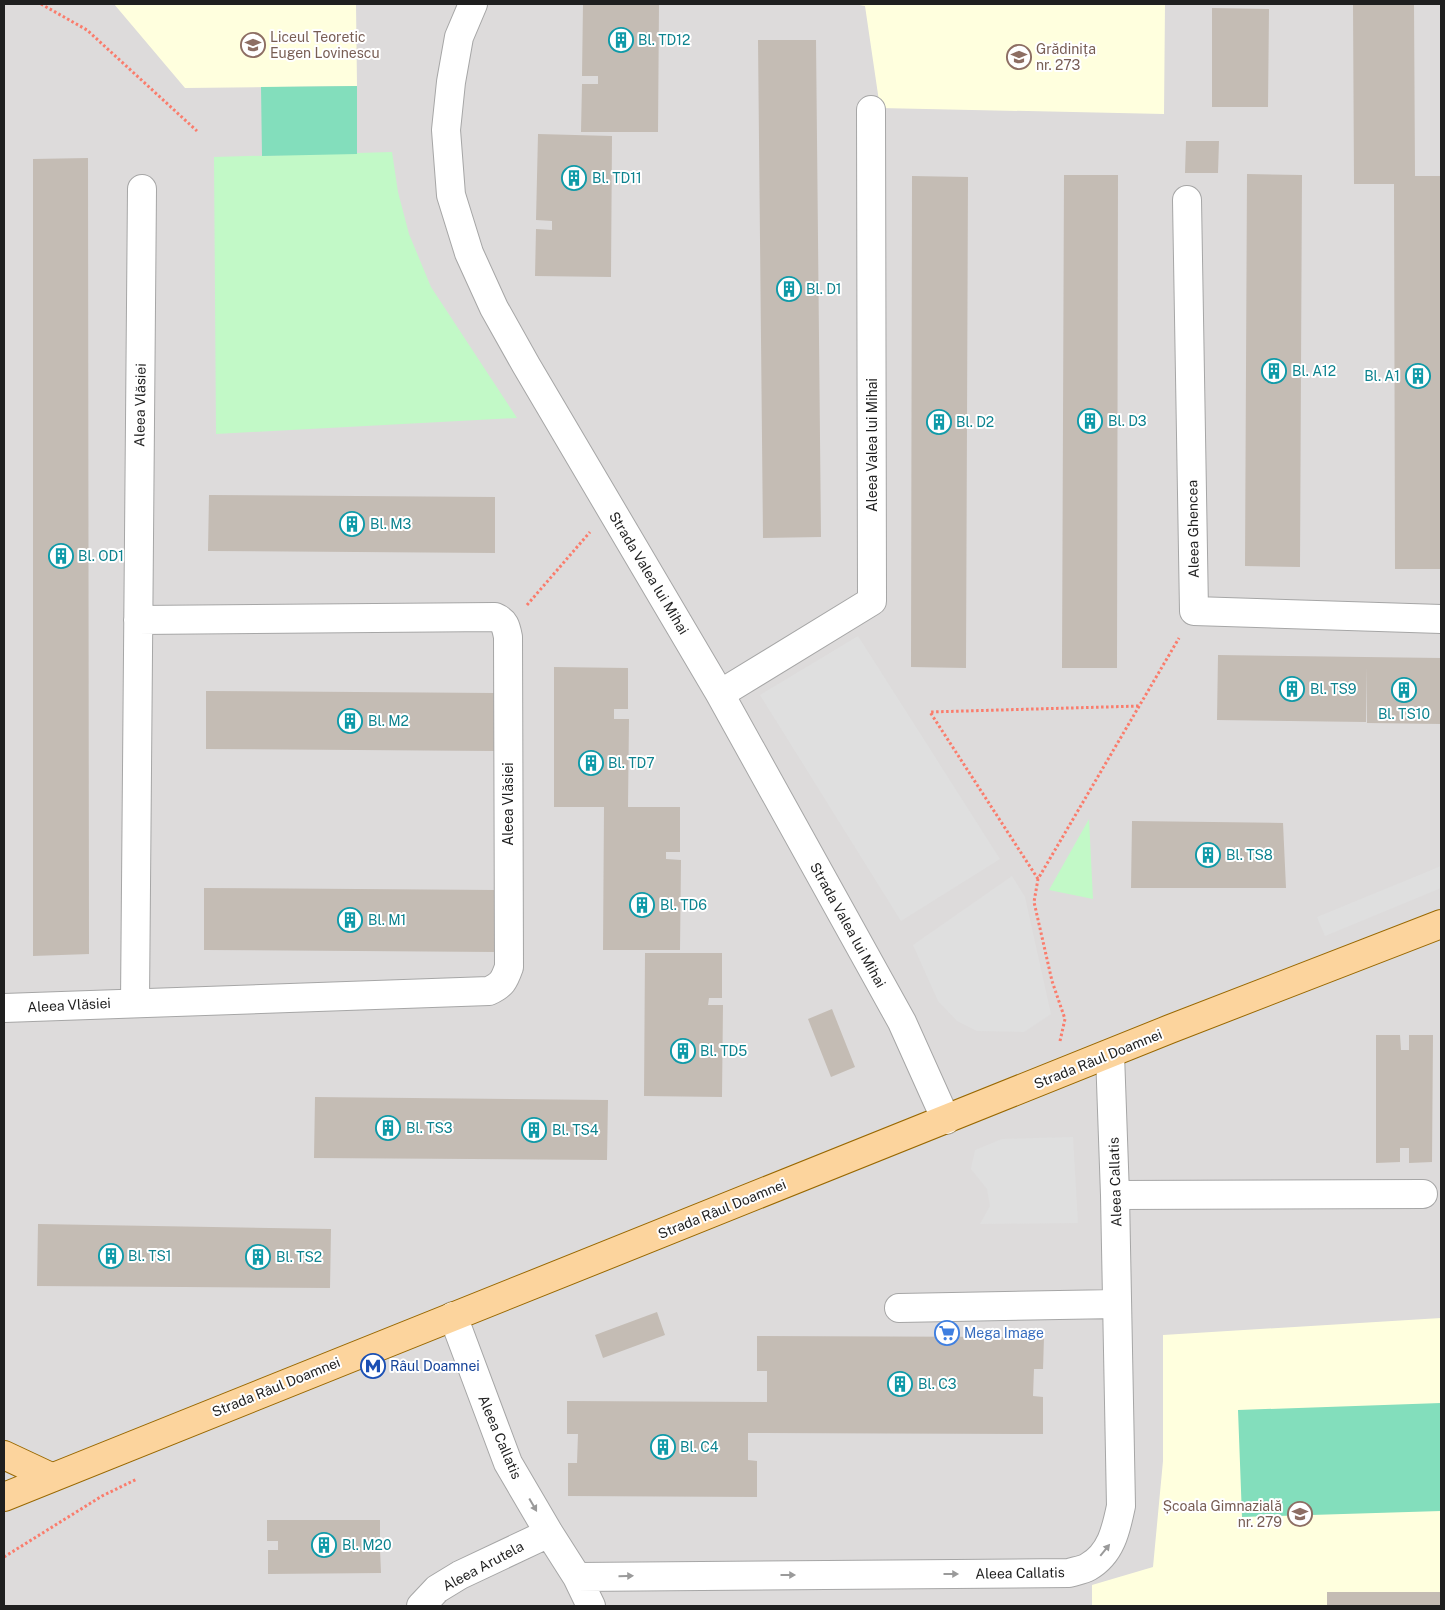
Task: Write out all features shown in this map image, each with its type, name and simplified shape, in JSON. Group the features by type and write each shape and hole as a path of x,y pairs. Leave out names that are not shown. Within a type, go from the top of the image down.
{"main road":[{"name":"Strada Râul Doamnei","path":"4,1497 1110,1054 1441,924"},
{"path":"4,1455 51,1477"}],"street":[{"name":"Strada Valea lui Mihai","path":"474,4 459,37 451,82 446,130 451,195 470,253 494,308 720,694 902,1022 946,1120"},
{"name":"Aleea Valea lui Mihai","path":"720,694 872,601 871,110"},
{"name":"Aleea Vlăsiei","path":"135,1002 142,189"},
{"name":"Aleea Ghencea","path":"1187,200 1194,611"},
{"path":"1194,611 1441,619"},
{"path":"138,620 495,617 502,620 507,628"},
{"name":"Aleea Vlăsiei","path":"4,1008 489,990 497,987 504,980 509,967 507,628"},
{"name":"Aleea Callatis","path":"577,1577 1069,1573 1088,1567 1108,1550 1116,1529 1121,1506 1115,1196 1110,1054"},
{"path":"1115,1196 1423,1194"},
{"path":"899,1308 1117,1304"},
{"name":"Aleea Callatis","path":"453,1316 508,1463 577,1577 590,1606"},
{"name":"Aleea Arutela","path":"421,1606 437,1590 460,1575 549,1533"}],"path":[{"path":"41,4 88,30 196,131"},
{"path":"507,628 610,508"},
{"path":"1052,1078 1065,1019 1052,981 1034,902 1038,879 1194,611"},
{"path":"1038,879 930,712 1140,706"}],"shaded area":[{"path":"4,4 1441,4 1441,1606 4,1606"},
{"name":"Liceul Teoretic Eugen Lovinescu","path":"114,4 356,4 357,86 185,88"},
{"name":"Grădinița nr. 273","path":"854,4 1165,4 1164,114 880,108 865,6"},
{"path":"858,636 1000,859 901,921 760,695"},
{"path":"1441,866 1441,888 1325,936 1317,917"},
{"path":"1012,876 1025,897 1051,1014 1024,1032 977,1031 957,1021 938,1001 913,945"},
{"path":"1073,1137 1078,1223 980,1224 990,1206 987,1189 971,1169 975,1150 1002,1139"},
{"name":"Școala Gimnazială nr. 279","path":"1441,1318 1441,1606 1092,1606 1092,1585 1153,1567 1163,1461 1163,1335"}],"green space":[{"path":"357,86 357,154 262,156 261,87"},
{"path":"392,152 398,192 409,234 431,287 517,418 216,434 214,157"},
{"path":"1089,819 1093,899 1049,890"},
{"path":"1441,1403 1441,1511 1242,1517 1238,1410"}],"building":[{"name":"Bl. TD12","path":"583,4 659,4 658,132 581,132 582,84 598,84 598,76 582,76"},
{"name":"Bl. A1","path":"1353,4 1414,4 1415,176 1441,176 1441,569 1395,569 1394,184 1354,184"},
{"path":"1212,8 1269,9 1268,107 1212,107"},
{"name":"Bl. D1","path":"758,40 816,40 821,537 763,538"},
{"name":"Bl. TD11","path":"538,134 612,136 611,277 535,276 536,229 552,230 552,221 536,220"},
{"path":"1186,141 1219,141 1218,173 1185,173"},
{"name":"Bl. OD1","path":"88,158 89,954 33,956 33,159"},
{"name":"Bl. A12","path":"1247,174 1302,175 1300,567 1245,566"},
{"name":"Bl. D3","path":"1064,175 1118,175 1117,668 1062,668"},
{"name":"Bl. D2","path":"912,176 968,177 966,668 911,667"},
{"name":"Bl. M3","path":"209,495 495,497 495,553 208,551"},
{"name":"Bl. TS9","path":"1218,655 1441,658 1441,724 1367,723 1367,667 1366,722 1217,720"},
{"path":"554,667 628,668 628,709 614,709 614,719 629,719 628,807 680,807 680,852 666,852 666,859 681,860 680,950 603,950 604,807 554,807"},
{"name":"Bl. M2","path":"206,691 494,693 494,751 206,749"},
{"name":"Bl. TS8","path":"1132,821 1283,823 1286,888 1131,888"},
{"name":"Bl. M1","path":"204,888 496,890 496,952 204,950"},
{"name":"Bl. TD5","path":"645,953 722,953 722,998 709,998 708,1005 723,1005 722,1097 644,1096"},
{"path":"832,1009 855,1067 831,1077 808,1019"},
{"path":"1376,1035 1400,1035 1401,1050 1409,1050 1409,1035 1433,1035 1432,1162 1409,1163 1409,1148 1400,1148 1400,1162 1376,1163"},
{"path":"315,1097 608,1100 607,1160 314,1158"},
{"path":"38,1224 331,1229 330,1288 37,1286"},
{"path":"657,1312 665,1335 603,1358 595,1335"},
{"name":"Bl. C3","path":"757,1336 1044,1337 1043,1369 1034,1369 1033,1396 1043,1397 1043,1434 748,1433 748,1460 757,1461 757,1497 568,1496 568,1463 577,1463 578,1434 567,1434 567,1401 767,1402 767,1371 757,1371"},
{"name":"Bl. M20","path":"267,1520 380,1520 380,1540 370,1540 370,1549 380,1549 381,1573 268,1574 268,1550 278,1550 278,1541 267,1541"},
{"path":"1327,1592 1441,1592 1441,1606 1327,1606"}],"place":[{"name":"Bl. TD12","path":"621,40"},
{"name":"Liceul Teoretic Eugen Lovinescu","path":"253,45"},
{"name":"Grădinița nr. 273","path":"1019,57"},
{"name":"Bl. TD11","path":"574,178"},
{"name":"Bl. D1","path":"789,289"},
{"name":"Bl. A12","path":"1274,371"},
{"name":"Bl. A1","path":"1418,376"},
{"name":"Bl. D3","path":"1090,421"},
{"name":"Bl. D2","path":"939,422"},
{"name":"Bl. M3","path":"352,524"},
{"name":"Bl. OD1","path":"61,556"},
{"name":"Bl. TS9","path":"1292,689"},
{"name":"Bl. TS10","path":"1404,690"},
{"name":"Bl. M2","path":"350,721"},
{"name":"Bl. TD7","path":"591,763"},
{"name":"Bl. TS8","path":"1208,855"},
{"name":"Bl. TD6","path":"642,905"},
{"name":"Bl. M1","path":"350,920"},
{"name":"Bl. TD5","path":"683,1051"},
{"name":"Bl. TS3","path":"388,1128"},
{"name":"Bl. TS4","path":"534,1130"},
{"name":"Bl. TS1","path":"111,1256"},
{"name":"Bl. TS2","path":"258,1257"},
{"name":"Mega Image","path":"947,1333"},
{"name":"Râul Doamnei","path":"373,1366"},
{"name":"Bl. C3","path":"900,1384"},
{"name":"Bl. C4","path":"663,1447"},
{"name":"Școala Gimnazială nr. 279","path":"1300,1514"},
{"name":"Bl. M20","path":"324,1545"}]}
